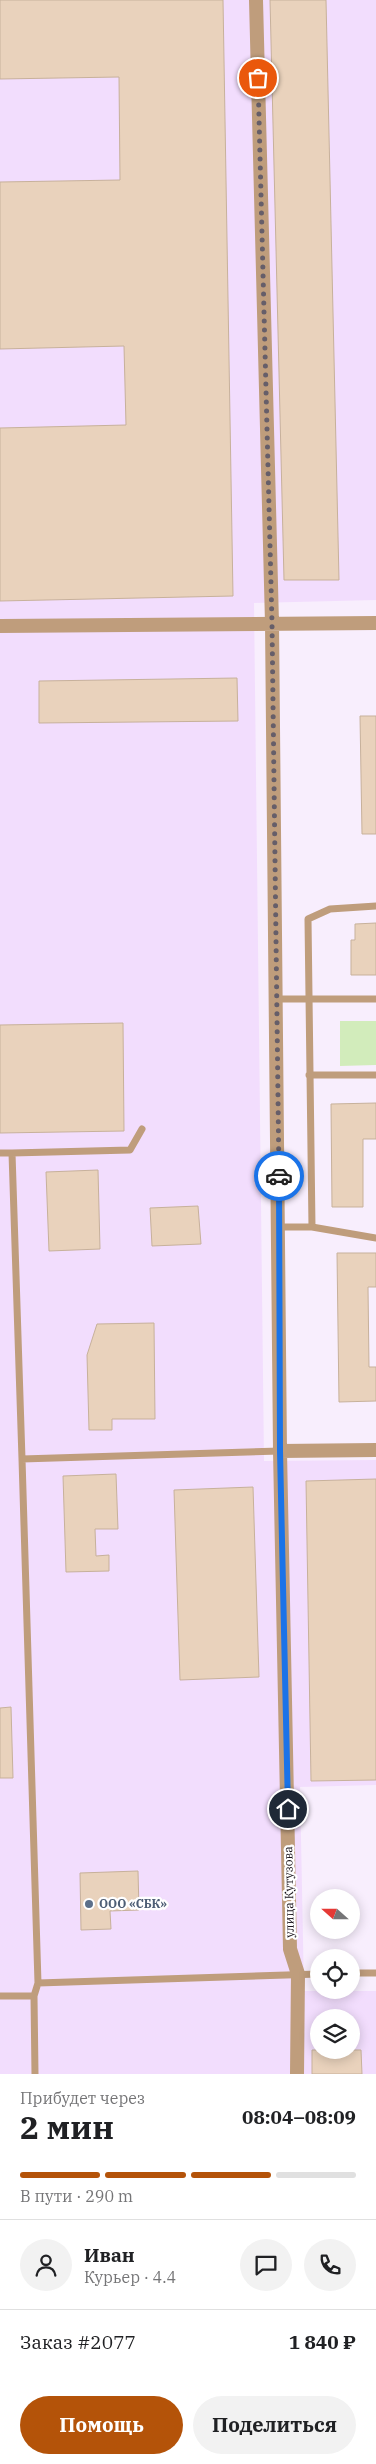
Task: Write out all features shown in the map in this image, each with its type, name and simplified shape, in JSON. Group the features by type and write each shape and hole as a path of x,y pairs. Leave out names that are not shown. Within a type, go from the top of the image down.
{"street":[{"name":"улица Кутузова","path":"256,0 272,623 280,1451 290,1949 298,1974 297,2074"},
{"path":"0,626 376,622"},
{"path":"280,1451 376,1450"}],"lane":[{"path":"312,1227 308,919 330,909 376,906"},
{"path":"277,999 376,999"},
{"path":"309,1075 376,1075"},
{"path":"0,1153 130,1150 142,1128"},
{"path":"12,1153 38,1983 34,1996 36,2074"},
{"path":"279,1227 312,1227 376,1238"},
{"path":"22,1459 280,1451"},
{"path":"360,1973 376,1973"},
{"path":"38,1983 310,1974"},
{"path":"0,1996 34,1996"}],"shaded area":[{"path":"0,0 376,0 376,600 254,603 264,1461 376,1460 376,1785 300,1787 304,1991 310,1991 310,1999 360,1999 360,1991 376,1991 376,2074 0,2074"}],"green space":[{"path":"340,1021 376,1021 376,1065 340,1066"}],"building":[{"path":"0,0 223,0 233,596 0,601 0,428 126,425 124,346 0,349 0,182 120,180 119,77 0,79"},
{"path":"270,0 326,0 339,580 284,580"},
{"path":"237,678 238,721 39,723 39,681"},
{"path":"360,716 376,716 376,834 362,834"},
{"path":"376,923 376,975 351,975 351,940 355,940 355,924"},
{"path":"123,1023 124,1131 0,1133 0,1025"},
{"path":"376,1103 376,1139 363,1139 363,1207 332,1207 331,1104"},
{"path":"98,1170 100,1249 49,1251 46,1172"},
{"path":"198,1206 201,1244 152,1246 150,1208"},
{"path":"337,1253 376,1253 376,1287 368,1287 369,1367 376,1367 376,1401 339,1402"},
{"path":"154,1323 155,1419 112,1419 112,1430 89,1430 87,1355 97,1324"},
{"path":"116,1474 118,1529 95,1529 96,1556 109,1555 109,1571 66,1572 63,1476"},
{"path":"376,1479 376,1780 311,1781 306,1481"},
{"path":"253,1487 259,1677 180,1680 174,1490"},
{"path":"11,1707 13,1778 0,1778 0,1708"},
{"path":"138,1871 139,1910 110,1911 111,1929 81,1930 80,1873"},
{"path":"361,2050 362,2074 312,2074 312,2059 360,2059"}],"way so far":[{"path":"258,78 272,623 279,1176"}],"place":[{"name":"ООО «СБК»","path":"89,1904"}],"route":[{"path":"279,1176 280,1451 288,1809"}]}
